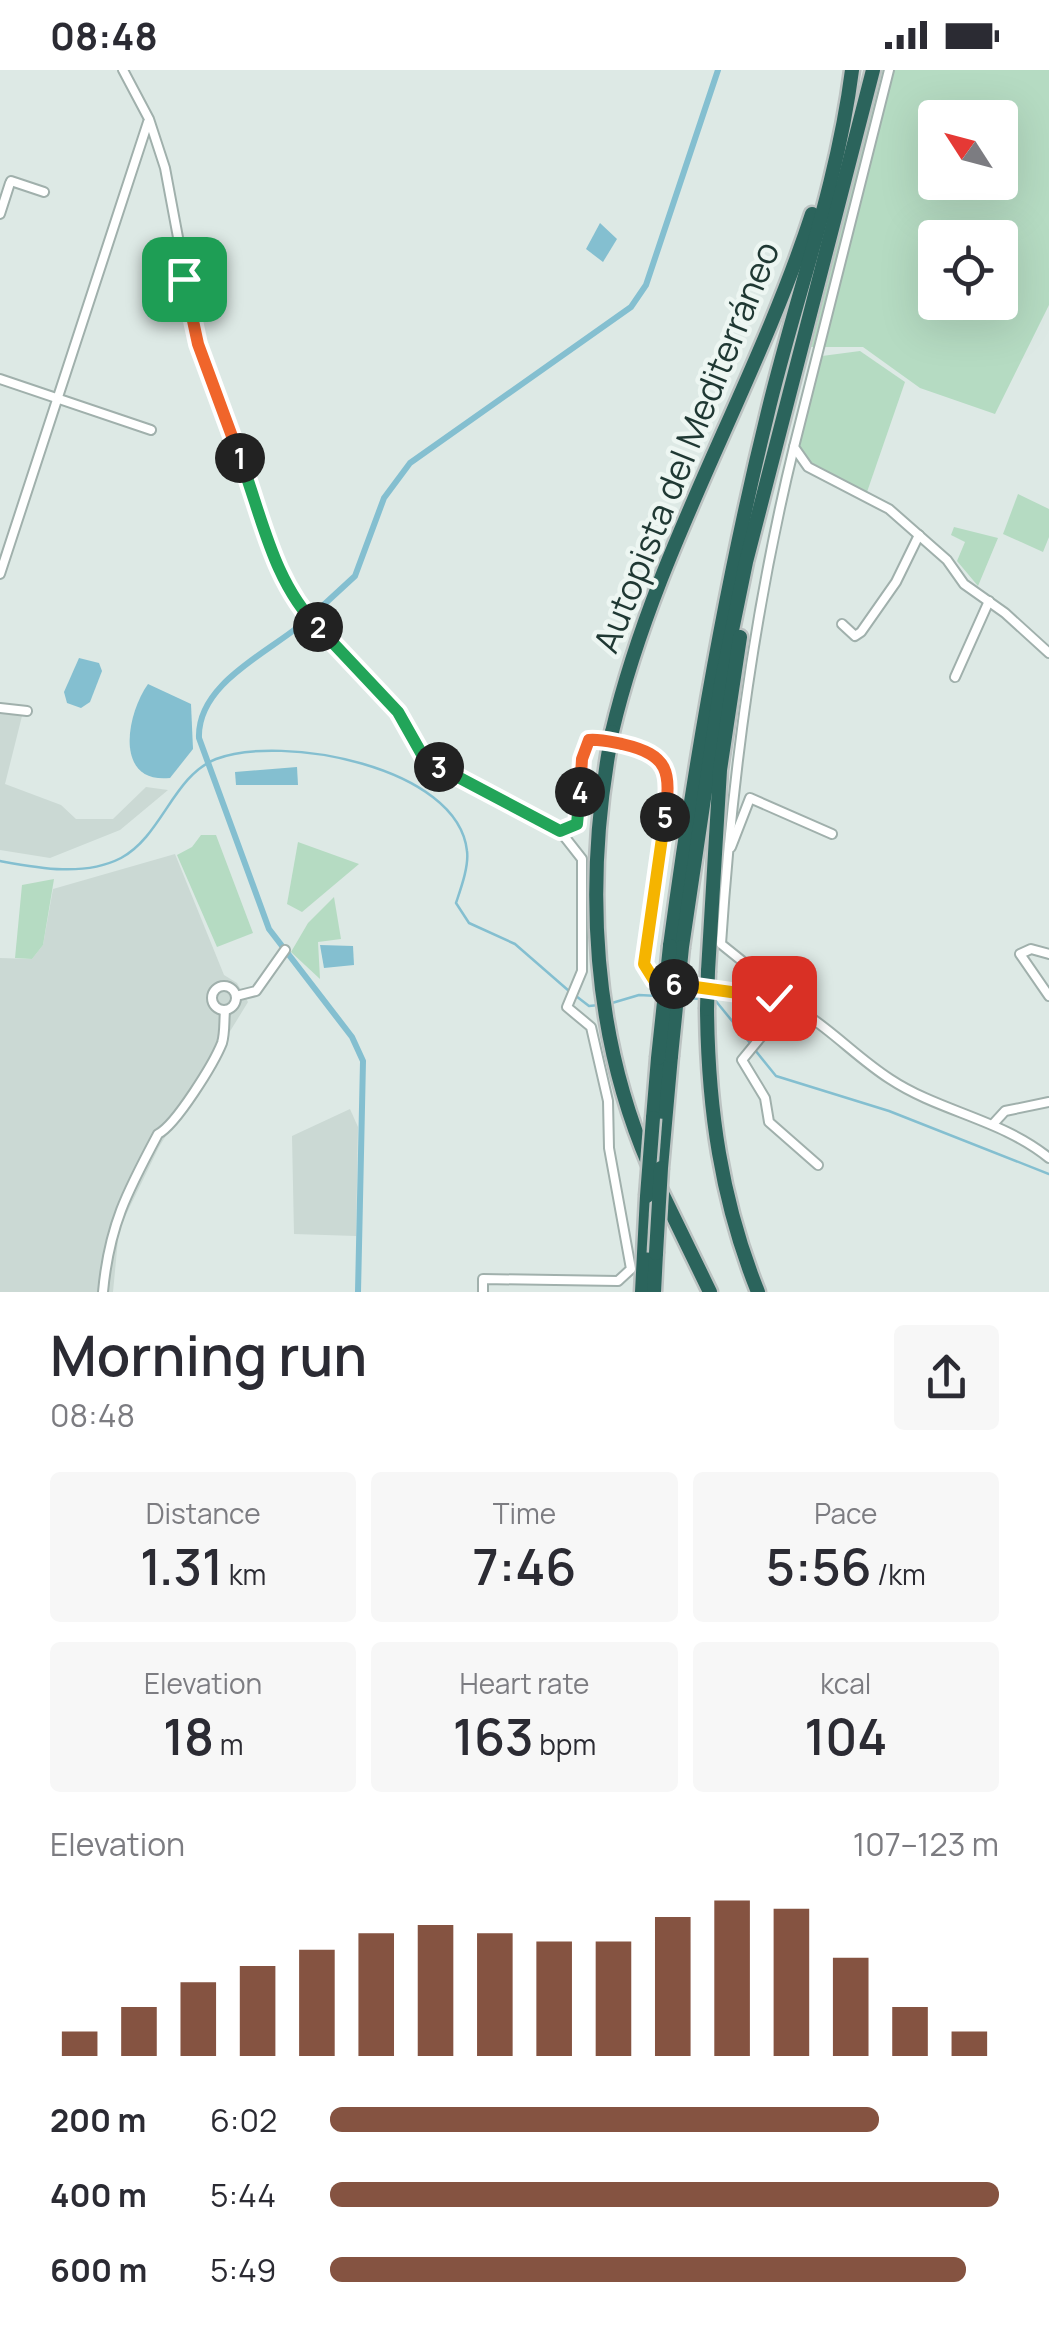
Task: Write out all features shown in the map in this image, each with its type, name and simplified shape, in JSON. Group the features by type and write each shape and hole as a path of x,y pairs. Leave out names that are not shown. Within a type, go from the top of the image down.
{"highway":[{"path":"654,1292 665,1057 690,801 728,586 768,412 841,140 852,70"},
{"path":"676,946 721,684 764,494 872,70"},
{"name":"Autopista del Mediterráneo","path":"710,1292 682,1241 640,1144 606,1015 596,884 608,750 653,594 796,260 850,89"},
{"path":"758,1292 733,1224 714,1139 707,1009 720,770 764,494"},
{"path":"642,1292 653,1118 665,1057"}],"street":[{"path":"123,70 149,119 165,168 198,344 291,597 398,712 424,758 560,831 582,858 582,970 567,1007 592,1027 608,1101 609,1148 631,1270 618,1281 483,1279 483,1292"},
{"path":"890,70 768,554 732,786 722,944 888,1078 994,1123 1049,1158"},
{"path":"0,574 149,119"},
{"path":"0,214 10,182 44,192"},
{"path":"0,379 151,430"},
{"path":"794,447 808,468 889,510 948,560 964,584 1049,654"},
{"path":"0,533 12,537"},
{"path":"842,624 854,636 862,632 896,582 919,535"},
{"path":"955,677 989,602"},
{"path":"0,708 27,712"},
{"path":"560,831 577,824 582,759 589,740 652,754 662,763 669,788 644,950 648,974 660,982 762,994 814,1018"},
{"path":"727,856 750,798 832,834"},
{"path":"1049,954 1030,949 1020,954 1049,996"},
{"path":"236,996 256,991 283,952"},
{"path":"229,987 236,996 235,1004 225,1010 214,1004 214,991 229,987"},
{"path":"788,1004 742,1060 765,1098 769,1122 818,1165"},
{"path":"104,1292 108,1242 158,1134 166,1129 223,1041 225,1010"},
{"path":"994,1123 1005,1111 1049,1102"}],"shaded area":[{"path":"0,712 22,716 5,784 61,805 76,819 113,819 146,787 168,790 120,830 50,858 0,850"},
{"path":"175,854 224,975 237,983 248,1002 159,1147 119,1229 113,1292 0,1292 0,958 32,959 43,945 53,889"},
{"path":"350,1109 358,1127 356,1236 294,1234 292,1136"}],"green space":[{"path":"882,70 1049,70 1049,305 995,414 920,388 863,347 811,347"},
{"path":"860,351 905,382 867,492 812,463 798,447 822,356"},
{"path":"1018,494 1049,509 1049,537 1043,552 1003,534"},
{"path":"954,527 998,538 978,586 957,561 965,542 951,535"},
{"path":"201,835 216,835 253,933 217,947 177,855 192,847"},
{"path":"298,842 359,864 302,912 287,904"},
{"path":"54,879 43,945 32,959 15,958 22,885"},
{"path":"334,897 341,939 318,942 320,979 291,952 308,923"}],"water":[{"path":"600,223 617,239 603,262 586,249"},
{"path":"79,658 99,663 102,671 90,702 81,708 67,703 64,692"},
{"path":"148,684 191,704 193,749 170,778 152,777 140,770 133,759 130,745 134,713"},
{"path":"297,767 298,785 236,785 235,772"},
{"path":"320,945 353,946 354,965 324,968"}],"waterway":[{"path":"317,611 355,576 384,498 410,463 631,307 646,285 718,70"},
{"path":"298,627 220,687 201,719 199,738 269,929 352,1037 363,1061 358,1292"},
{"path":"0,861 76,869 121,858 147,836 189,779 216,759 245,752 281,751 362,764 401,778 433,797 456,822 467,851 456,903 469,923 515,944 569,991"},
{"path":"612,1003 639,995 658,996"},
{"path":"576,996 589,1006 599,1005"},
{"path":"680,998 702,999"},
{"path":"715,1000 750,1043"},
{"path":"755,1050 776,1076 889,1111 1049,1174"}],"route":[{"path":"184,279 206,369 284,582 298,607 398,712 424,758 552,829 560,831 577,824 582,759 589,740 652,754 662,763 669,788 644,950 648,974 660,982 774,998"}]}
